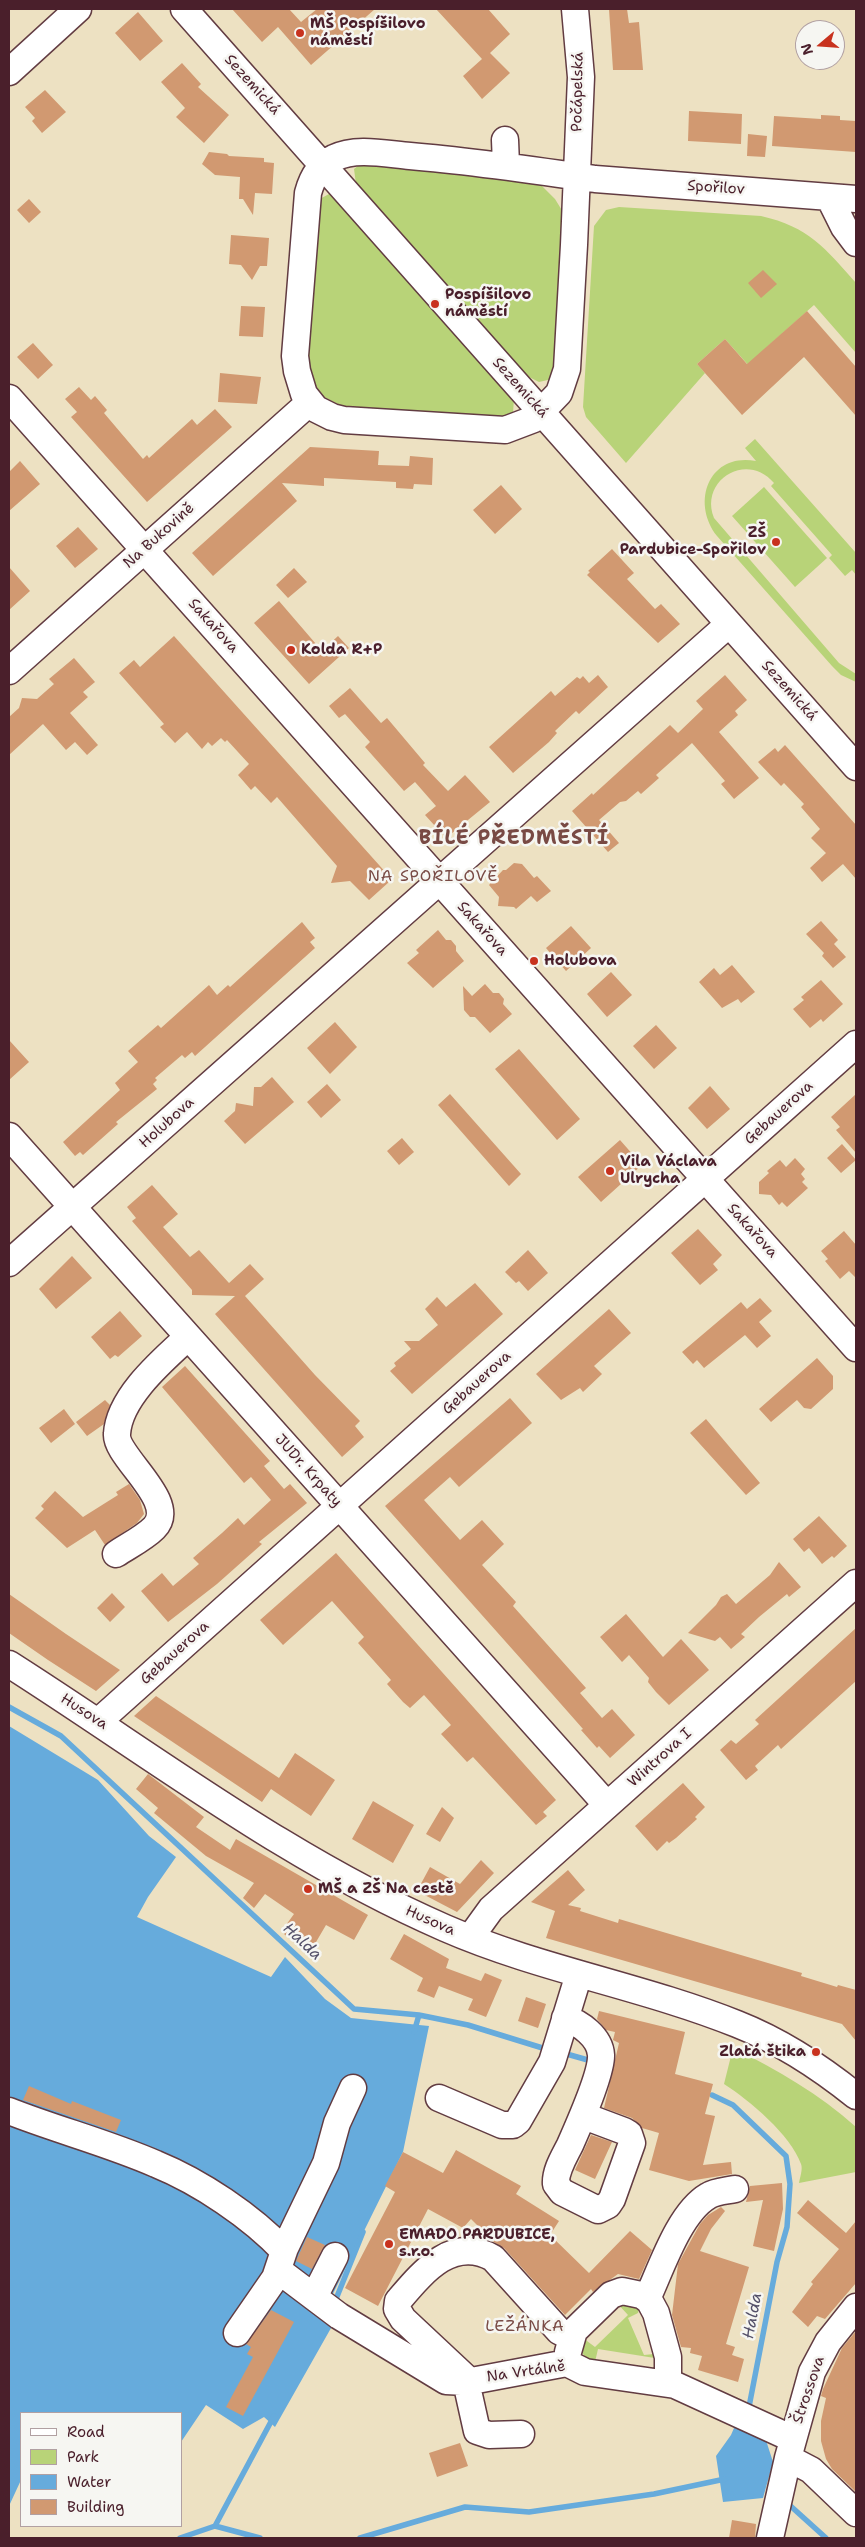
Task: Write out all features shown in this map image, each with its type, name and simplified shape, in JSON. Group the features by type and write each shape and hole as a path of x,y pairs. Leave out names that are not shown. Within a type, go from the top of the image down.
{"street":[{"name":"Sezemická","path":"184,9 856,767"},
{"name":"Počápelská","path":"575,9 581,77 576,176"},
{"path":"9,72 70,12"},
{"name":"Spořilov","path":"323,165 346,154 505,153 576,176 856,199"},
{"path":"323,165 311,182 307,202 295,356 300,384 310,402 322,414 344,420 505,430 525,424 542,413 559,393 567,369 576,176"},
{"path":"829,197 844,227 856,243"},
{"name":"Sakařova","path":"9,398 856,1348"},
{"name":"Na Bukovině","path":"9,671 310,402"},
{"name":"Holubova","path":"9,1264 730,624"},
{"name":"Gebauerova","path":"99,1721 856,1044"},
{"name":"JUDr. Krpaty","path":"9,1136 608,1805"},
{"path":"116,1554 154,1528 159,1515 155,1495 149,1484 119,1444 117,1435 120,1423 142,1381 153,1368 188,1337"},
{"name":"Wintrova I","path":"470,1938 491,1909 856,1583"},
{"name":"Husova","path":"9,1664 99,1721 295,1852 381,1899 470,1938 579,1974 696,2009 739,2025 796,2053 856,2096"},
{"path":"439,2098 502,2125 513,2125 522,2115 558,2041 579,1974"},
{"path":"558,2041 578,2023 595,2040 598,2066 584,2116"},
{"path":"237,2333 281,2260 326,2163 337,2123 353,2088"},
{"name":"Na Vrtálně","path":"9,2111 180,2174 267,2232 281,2260 325,2306 439,2379 466,2382 567,2363 585,2372 668,2383 749,2419 785,2471 811,2470 856,2513"},
{"path":"648,2299 676,2236 696,2206 713,2194 735,2190"},
{"path":"521,2434 489,2435 477,2431 466,2382 457,2367 403,2319 396,2308 400,2299 432,2264 448,2254 466,2251 486,2254 493,2258 560,2331 571,2337"},
{"path":"325,2306 335,2256"},
{"path":"567,2363 571,2337 614,2293 626,2292 648,2299 656,2313 668,2357 668,2383"},
{"name":"Štrossova","path":"770,2538 785,2471 817,2362 836,2331 856,2307"}],"green space":[{"path":"365,160 540,184 555,199 563,212 562,357 552,379 539,382 525,375 356,184 354,169"},
{"path":"329,194 335,195 514,399 513,413 507,420 358,414 324,397 312,381 305,365 318,200"},
{"path":"619,207 761,216 792,226 804,233 825,249 856,283 856,353 814,305 768,346 750,367 725,339 697,364 705,373 626,463 586,417 583,407 594,226 606,210"},
{"path":"755,439 856,553 856,575 852,570 845,576 829,558 832,555 771,486 774,483 763,474 751,470 739,470 728,474 719,482 713,492 711,504 714,518 839,663 856,674 856,682 841,675 832,666 717,536 709,522 705,508 705,495 709,482 716,472 727,464 740,460 756,461 745,448"},
{"path":"764,487 827,558 795,587 732,516"},
{"path":"733,2048 798,2083 856,2127 856,2172 799,2183 802,2166 796,2153 779,2130 757,2109 724,2084"},
{"path":"616,2302 639,2307 638,2313 628,2318 644,2355 654,2354 661,2359 598,2349 595,2362 589,2363 578,2346 583,2338 595,2347 628,2315"}],"water":[{"path":"9,1726 98,1780 149,1836 176,1857 148,1897 137,1917 271,1977 285,1957 325,1999 351,2018 429,2026 403,2152 323,2314 335,2321 275,2427 264,2417 243,2429 206,2405 182,2441 182,2412 20,2412 20,2482 9,2506"},
{"path":"737,2421 763,2431 773,2462 763,2498 723,2502 716,2456 731,2435"}],"building":[{"name":"MŠ Pospíšilovo náměstí","path":"232,9 289,9 301,22 317,9 375,9 311,65 278,27 262,42"},
{"path":"436,9 488,9 510,34 490,53 510,73 482,99 463,76 482,59"},
{"path":"609,9 627,9 629,23 639,22 643,70 613,70"},
{"path":"138,12 163,41 140,61 115,33"},
{"path":"182,63 201,84 198,87 229,115 204,143 176,117 185,108 161,82"},
{"path":"45,90 66,112 42,133 32,121 35,118 25,107"},
{"path":"689,111 742,114 741,144 688,141"},
{"path":"821,115 840,116 840,120 856,121 856,152 772,146 774,116 821,119"},
{"path":"748,134 767,136 765,157 747,156"},
{"path":"209,152 227,154 229,156 264,158 264,162 274,163 272,194 255,193 253,215 243,199 239,199 240,177 215,175 202,164"},
{"path":"29,199 41,212 29,223 17,210"},
{"path":"231,235 269,238 267,266 260,266 252,280 241,265 229,264"},
{"path":"763,270 777,284 761,298 748,283"},
{"path":"241,306 265,307 263,337 239,336"},
{"path":"807,311 856,367 856,416 804,357 742,415 697,364 725,339 747,364"},
{"path":"33,343 53,365 38,379 17,357"},
{"path":"220,373 261,377 257,404 218,402"},
{"path":"79,387 91,400 95,396 107,410 104,413 143,459 147,455 149,458 192,419 197,425 215,409 232,427 147,502 71,417 77,412 65,399"},
{"path":"310,447 379,451 378,465 409,466 410,456 433,458 432,485 414,484 413,489 396,488 396,482 324,478 324,486 282,483 297,501 213,576 192,553"},
{"path":"20,461 40,484 9,511 9,472"},
{"path":"501,485 522,509 495,534 473,510"},
{"path":"78,527 98,549 75,568 56,546"},
{"path":"612,549 634,573 627,579 655,609 661,604 680,624 658,643 587,575 590,572 588,571"},
{"path":"9,567 30,591 9,610"},
{"path":"294,568 307,582 288,598 276,585"},
{"path":"279,601 322,651 338,636 349,648 309,684 254,623"},
{"path":"174,636 388,875 385,877 389,882 369,900 350,881 331,883 337,866 277,797 271,803 255,786 251,790 238,775 249,764 227,740 225,742 221,738 212,746 208,742 202,749 187,732 175,743 160,727 164,724 119,673 134,660 140,667"},
{"path":"74,658 95,682 83,692 88,697 70,713 98,745 87,755 75,742 66,750 43,724 9,755 9,717 19,708 22,698 37,699 54,684 49,679"},
{"path":"598,675 608,687 579,714 576,711 555,731 557,733 549,742 513,773 489,747 551,691 555,696 577,677 580,679 583,676 589,683"},
{"path":"725,675 747,700 735,711 738,715 719,732 759,778 734,799 721,784 725,781 692,743 656,775 659,778 641,794 638,791 626,801 620,802 599,820 619,843 608,852 572,811 592,793 593,795 670,725 678,733 703,709 696,701"},
{"path":"350,688 381,723 387,718 425,763 423,765 448,791 465,775 490,802 446,838 425,815 436,806 415,782 404,791 365,747 370,742 345,714 339,718 329,706"},
{"path":"785,745 856,825 856,879 843,864 822,882 810,868 826,853 811,838 820,829 801,807 804,804 784,783 781,786 758,762 775,748 778,752"},
{"path":"514,863 522,864 534,878 537,876 551,891 537,902 531,896 516,909 514,907 498,906 499,897 489,885 503,870 506,870"},
{"path":"821,921 838,940 834,944 846,957 833,968 822,956 824,953 806,934"},
{"path":"302,922 315,938 310,942 315,948 195,1056 192,1052 185,1058 182,1055 155,1078 157,1080 153,1084 157,1089 116,1122 118,1124 83,1155 80,1152 75,1156 63,1142 120,1090 115,1083 138,1062 128,1051 158,1025 161,1028 209,985 217,995 228,985 230,987"},
{"path":"571,926 591,948 566,971 546,948"},
{"path":"438,930 446,940 451,940 456,946 456,951 464,961 433,988 407,963 419,953 416,950"},
{"path":"732,965 755,992 741,1003 738,999 722,1008 699,982 714,968 720,975"},
{"path":"611,972 632,995 607,1017 587,994"},
{"path":"821,980 843,1004 823,1022 821,1019 810,1028 793,1009 804,1000 801,997"},
{"path":"485,984 493,993 499,993 504,999 503,1004 512,1014 490,1033 475,1017 470,1017 464,1010 463,986 472,996"},
{"path":"335,1022 357,1047 330,1074 307,1048"},
{"path":"656,1025 677,1048 654,1069 633,1046"},
{"path":"9,1040 29,1062 9,1080"},
{"path":"519,1049 580,1119 557,1140 495,1069"},
{"path":"272,1077 294,1102 245,1144 224,1121 235,1111 236,1103 253,1106 254,1087 261,1087"},
{"path":"327,1084 341,1100 321,1118 307,1102"},
{"path":"710,1086 730,1109 707,1129 688,1108"},
{"path":"450,1094 521,1174 509,1186 438,1105"},
{"path":"856,1094 856,1153 836,1130 840,1127 831,1117"},
{"path":"402,1138 414,1152 399,1165 387,1151"},
{"name":"Vila Václava Ulrycha","path":"620,1140 642,1165 601,1202 578,1177"},
{"path":"842,1144 856,1160 841,1173 827,1158"},
{"path":"795,1158 805,1169 801,1174 805,1179 802,1182 808,1188 787,1207 782,1202 779,1205 771,1195 759,1194 759,1182 769,1173 767,1171 780,1160 786,1167"},
{"path":"152,1185 178,1214 163,1227 190,1257 199,1250 229,1283 250,1264 264,1279 245,1296 315,1375 360,1421 355,1426 364,1437 342,1457 215,1314 235,1296 192,1295 192,1290 132,1221 136,1218 127,1207"},
{"path":"698,1229 722,1255 713,1264 718,1270 700,1285 671,1253"},
{"path":"844,1231 856,1245 856,1278 849,1271 840,1279 825,1261 828,1259 821,1251"},
{"path":"528,1250 548,1273 528,1291 519,1281 516,1283 505,1272"},
{"path":"72,1256 92,1278 56,1309 39,1289"},
{"path":"475,1283 503,1314 412,1394 390,1371 396,1366 394,1363 411,1349 404,1341 419,1341 438,1325 425,1309 437,1297 446,1307"},
{"path":"760,1298 772,1311 759,1322 771,1336 757,1348 745,1335 704,1368 697,1360 693,1364 682,1352 741,1302 747,1309"},
{"path":"609,1309 631,1333 594,1366 602,1374 583,1392 580,1388 561,1400 536,1374"},
{"path":"120,1311 142,1336 118,1357 115,1355 110,1359 91,1337"},
{"path":"817,1358 833,1376 833,1389 811,1409 804,1408 797,1400 771,1422 759,1409"},
{"path":"185,1366 270,1461 264,1466 284,1489 290,1484 307,1503 259,1542 262,1544 217,1584 168,1622 141,1591 162,1573 173,1586 199,1564 193,1558 238,1518 244,1525 271,1500 251,1477 244,1483 162,1387"},
{"path":"510,1398 532,1423 459,1487 450,1477 424,1500 460,1540 482,1520 504,1544 482,1565 516,1602 513,1606 586,1688 580,1693 602,1718 612,1709 635,1735 610,1758 599,1746 597,1748 581,1730 583,1729 385,1506"},
{"path":"105,1400 110,1405 104,1424 87,1436 76,1422"},
{"path":"64,1409 75,1424 51,1443 39,1428"},
{"path":"706,1419 760,1483 746,1495 690,1433"},
{"path":"129,1484 140,1500 144,1514 137,1523 105,1545 95,1530 67,1548 35,1518 44,1509 41,1506 55,1491 83,1517 118,1495 116,1492"},
{"path":"819,1516 847,1546 834,1558 832,1556 822,1564 809,1548 804,1552 793,1539"},
{"path":"336,1553 556,1800 543,1812 547,1816 536,1825 473,1757 467,1762 441,1734 451,1725 424,1695 410,1708 403,1702 387,1684 391,1680 358,1643 364,1637 332,1601 283,1645 260,1620"},
{"path":"779,1562 801,1587 789,1597 787,1594 759,1617 741,1634 745,1637 731,1649 720,1637 715,1641 688,1633 716,1605 721,1597 727,1594 736,1604 770,1575"},
{"path":"112,1593 125,1607 110,1622 97,1608"},
{"path":"9,1594 120,1670 96,1691 48,1660 9,1633"},
{"path":"626,1614 663,1657 681,1639 709,1670 669,1705 648,1682 649,1678 629,1655 622,1662 600,1637"},
{"path":"856,1628 856,1681 781,1749 778,1745 755,1766 758,1770 746,1780 720,1750 731,1740 736,1744 759,1724 755,1720"},
{"path":"156,1696 279,1778 295,1753 335,1780 311,1816 271,1789 262,1802 134,1716"},
{"path":"148,1774 204,1817 196,1827 230,1850 236,1839 368,1915 354,1940 326,1925 309,1954 284,1934 289,1927 286,1925 294,1914 265,1894 254,1908 243,1898 254,1883 206,1856 154,1813 158,1808 136,1789"},
{"path":"683,1783 705,1807 695,1817 697,1819 676,1838 669,1843 667,1841 657,1851 635,1826"},
{"path":"373,1801 414,1825 393,1863 352,1839"},
{"path":"442,1807 454,1818 440,1842 426,1834"},
{"path":"481,1860 494,1873 457,1912 417,1891 430,1867 460,1884"},
{"path":"568,1870 585,1890 568,1905 581,1908 580,1911 618,1923 619,1919 802,1973 801,1976 837,1987 838,1985 856,1990 856,2041 842,2024 546,1938 555,1911 531,1902"},
{"path":"404,1934 449,1959 446,1968 481,1981 485,1973 502,1980 486,2017 468,2010 473,1999 439,1986 434,1998 417,1991 423,1978 390,1959"},
{"path":"526,1997 546,2004 538,2028 518,2021"},
{"path":"599,2011 685,2032 675,2074 713,2084 705,2114 715,2116 703,2165 731,2162 732,2174 689,2181 649,2170 659,2133 642,2128 632,2118 604,2108 619,2043 613,2040 615,2032 606,2030 597,2019"},
{"path":"29,2086 71,2104 72,2101 121,2120 116,2132 23,2100"},
{"path":"591,2135 612,2142 595,2179 575,2170"},
{"path":"456,2150 521,2186 516,2194 559,2221 550,2235 589,2273 630,2231 652,2250 639,2279 618,2274 593,2292 591,2289 565,2315 504,2248 495,2243 471,2219 463,2228 428,2209 378,2306 345,2288 395,2192 385,2186 403,2152 443,2173"},
{"path":"782,2183 783,2209 774,2251 753,2246 763,2200 746,2202 750,2186"},
{"path":"808,2200 846,2233 856,2221 856,2283 825,2319 817,2316 808,2327 792,2312 813,2284 811,2282 839,2249 797,2213"},
{"path":"721,2207 725,2211 711,2229 700,2251 749,2267 726,2344 735,2347 732,2355 744,2359 738,2382 698,2370 702,2356 690,2353 691,2348 681,2347 672,2315 678,2264 700,2224 708,2215"},
{"path":"307,2237 325,2245 312,2269 296,2261"},
{"path":"271,2310 294,2322 243,2416 226,2407 253,2357 247,2354 251,2347 246,2344"},
{"path":"856,2331 856,2492 832,2469 826,2459 821,2441 821,2421 826,2398 821,2396 842,2348"},
{"path":"460,2443 468,2466 437,2477 429,2453"},
{"path":"732,2520 756,2524 755,2538 729,2538"}],"waterway":[{"name":"Halda","path":"9,1707 61,1736 354,2009 419,2015 468,2025 549,2050"},
{"path":"414,2032 419,2015"},
{"name":"Halda","path":"563,2053 595,2062"},
{"name":"Halda","path":"712,2095 733,2105 786,2156 790,2184 787,2227 777,2262 748,2412"},
{"path":"334,2304 363,2232"},
{"path":"215,2526 274,2416"},
{"path":"360,2538 465,2507 529,2512 654,2494 725,2479"},
{"name":"Halda","path":"785,2501 826,2538"},
{"path":"180,2538 215,2526 260,2538"}],"place":[{"name":"MŠ Pospíšilovo náměstí","path":"300,33"},
{"name":"Pospíšilovo náměstí","path":"435,304"},
{"name":"ZŠ Pardubice-Spořilov","path":"776,542"},
{"name":"Kolda R+P","path":"291,650"},
{"name":"Holubova","path":"534,961"},
{"name":"Vila Václava Ulrycha","path":"610,1171"},
{"name":"MŠ a ZŠ Na cestě","path":"308,1889"},
{"name":"Zlatá štika","path":"816,2052"},
{"name":"EMADO PARDUBICE, s.r.o.","path":"389,2244"}],"district":[{"name":"BÍLÉ PŘEDMĚSTÍ","path":"514,839"},
{"name":"NA SPOŘILOVĚ","path":"433,877"},
{"name":"LEŽÁNKA","path":"525,2327"}]}
